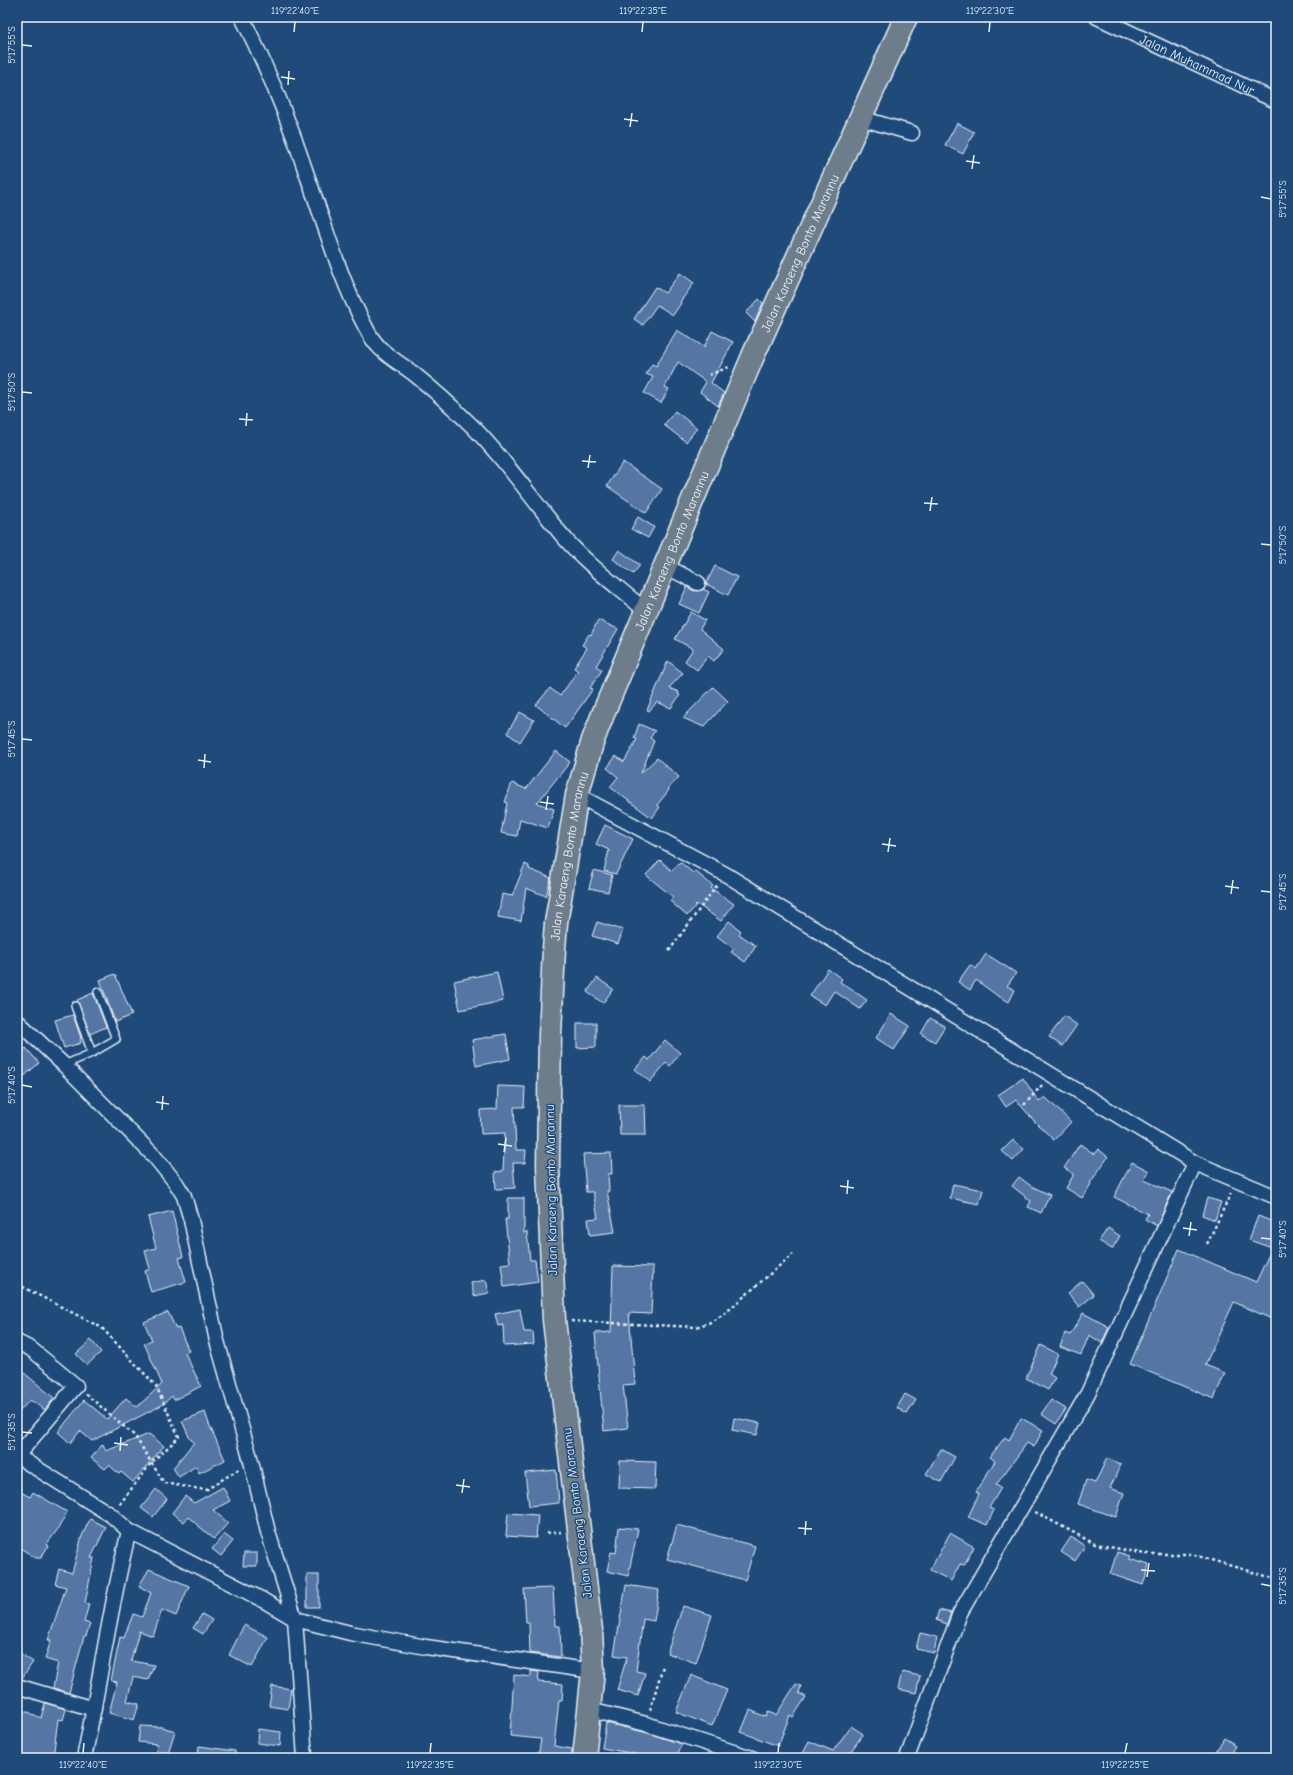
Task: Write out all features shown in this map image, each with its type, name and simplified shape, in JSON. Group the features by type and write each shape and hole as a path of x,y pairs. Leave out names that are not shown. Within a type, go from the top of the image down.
{"main road":[{"name":"Jalan Karaeng Bonto Marannu","path":"584,1758 594,1671 591,1630 554,1320 548,1165 550,1035 556,923 577,795 593,740 753,356 906,17"}],"street":[{"path":"242,17 256,45 283,109 308,177 328,240 343,277 365,327 376,344 383,353 413,374 472,426 562,536 646,611"},
{"name":"Jalan Muhammad Nur","path":"1097,17 1276,101"},
{"path":"860,118 912,134"},
{"path":"665,566 698,583"},
{"path":"577,795 725,874 1195,1163 1236,1182 1276,1197"},
{"path":"17,1021 64,1065 154,1156 176,1183 184,1196 191,1220 216,1341 251,1461 268,1532 295,1619 305,1758"},
{"path":"907,1758 960,1613 1088,1393 1195,1163"},
{"path":"17,1342 31,1349 76,1386 17,1456 111,1515 129,1531 261,1599 295,1619 350,1633 426,1647 594,1671"},
{"path":"84,1758 115,1587 129,1531"},
{"path":"17,1686 94,1709"},
{"path":"590,1710 646,1724 752,1758"}],"lane":[{"path":"64,1065 92,1053 116,1039 98,992"},
{"path":"75,1006 92,1053"}],"path":[{"path":"669,952 725,874"},
{"path":"1024,1105 1051,1075"},
{"path":"1207,1244 1236,1182"},
{"path":"554,1320 696,1327 711,1322 724,1314 793,1254"},
{"path":"17,1284 102,1328 156,1386 178,1437 152,1462 111,1515"},
{"path":"76,1386 135,1436 164,1483 206,1490 251,1461"},
{"path":"1023,1507 1095,1544 1145,1554 1191,1554 1276,1579"},
{"path":"646,1724 663,1666"}],"building":[{"path":"957,123 974,132 963,154 945,145"},
{"path":"680,273 694,283 680,302 681,303 673,315 657,305 643,325 634,319 655,287 665,293"},
{"path":"759,299 763,303 755,322 746,313"},
{"path":"677,330 704,347 712,331 733,342 711,383 724,393 718,406 700,392 706,382 678,362 665,387 669,389 661,403 644,393 653,377 646,374 652,364 656,366"},
{"path":"675,411 697,428 686,442 664,425"},
{"path":"623,462 662,489 646,513 607,486"},
{"path":"638,517 654,527 648,538 631,529"},
{"path":"619,550 640,565 633,574 613,559"},
{"path":"715,566 737,577 728,595 706,584"},
{"path":"687,587 694,591 703,589 709,592 699,613 679,604"},
{"path":"691,612 705,620 700,629 724,649 714,661 708,656 697,670 685,661 693,649 675,639"},
{"path":"598,620 618,629 596,666 602,670 590,688 593,689 565,728 536,705 550,688 560,696 578,671 574,668 587,648 582,645 589,634 591,635"},
{"path":"668,661 683,673 669,688 679,692 678,694 680,695 671,708 657,702 649,711 647,710"},
{"path":"713,687 728,701 704,727 683,718"},
{"path":"520,712 534,720 520,742 507,733"},
{"path":"639,724 655,731 650,738 654,741 641,773 657,758 679,777 668,789 669,790 657,805 660,807 652,818 610,787 618,777 607,768 616,756 624,762 637,739 634,738"},
{"path":"556,751 570,762 537,803 554,809 548,828 520,819 517,836 501,833 507,803 505,802 512,783 526,789"},
{"path":"605,825 633,839 616,874 604,871 609,850 596,844"},
{"path":"660,860 672,871 680,862 693,873 695,871 713,886 711,888 734,904 721,921 697,904 687,916 670,901 673,897 646,875"},
{"path":"525,864 529,866 529,869 551,878 546,896 526,888 521,921 498,917 502,894 512,896"},
{"path":"594,870 612,875 608,892 589,888"},
{"path":"729,921 741,931 739,934 756,946 745,962 731,952 734,949 717,936"},
{"path":"597,922 623,930 618,944 592,936"},
{"path":"986,954 1016,973 1007,986 1015,990 1009,1002 976,980 970,990 958,982 970,965 976,969"},
{"path":"828,969 842,979 840,982 867,1000 860,1009 834,991 825,1005 810,996"},
{"path":"497,972 503,1001 460,1010 454,981"},
{"path":"115,974 132,1015 115,1022 100,980"},
{"path":"597,978 613,989 603,1003 587,992"},
{"path":"93,993 106,1027 90,1034 77,1000"},
{"path":"891,1014 910,1026 894,1050 876,1038"},
{"path":"73,1015 81,1038 81,1043 64,1048 55,1020"},
{"path":"1064,1016 1077,1025 1062,1046 1049,1037"},
{"path":"930,1018 945,1026 935,1042 921,1034"},
{"path":"577,1023 596,1023 596,1047 577,1048"},
{"path":"506,1034 510,1059 476,1066 472,1040"},
{"path":"665,1040 680,1053 670,1066 666,1063 650,1082 635,1069 646,1057 649,1060"},
{"path":"26,1048 39,1063 22,1078 17,1071 17,1056"},
{"path":"1023,1078 1039,1102 1045,1097 1071,1122 1054,1140 1036,1123 1016,1100 1006,1107 998,1095"},
{"path":"498,1086 525,1087 524,1107 514,1107 516,1150 526,1150 525,1163 513,1163 515,1188 496,1189 495,1172 503,1171 505,1133 481,1134 480,1110 497,1109"},
{"path":"619,1105 645,1105 646,1135 620,1135"},
{"path":"1013,1140 1024,1149 1013,1161 1002,1151"},
{"path":"1080,1144 1094,1154 1098,1149 1108,1157 1090,1183 1091,1184 1082,1198 1066,1188 1074,1174 1064,1168"},
{"path":"611,1153 612,1174 608,1174 609,1191 607,1191 615,1232 590,1235 588,1219 598,1218 593,1192 586,1192 583,1154"},
{"path":"1132,1162 1149,1171 1144,1180 1172,1192 1157,1226 1145,1219 1148,1214 1114,1197"},
{"path":"1019,1177 1031,1186 1050,1195 1041,1213 1028,1207 1031,1201 1012,1186"},
{"path":"953,1184 983,1190 979,1204 950,1198"},
{"path":"508,1198 524,1198 524,1233 527,1232 530,1260 535,1260 538,1282 504,1287 501,1264 510,1263 505,1219 508,1219"},
{"path":"1207,1198 1221,1202 1215,1220 1202,1215"},
{"path":"172,1211 183,1257 179,1258 186,1282 151,1292 145,1271 150,1269 145,1251 156,1248 148,1217"},
{"path":"1258,1216 1276,1223 1276,1321 1234,1302 1205,1365 1225,1373 1214,1399 1130,1364 1179,1249 1256,1282 1272,1248 1249,1240"},
{"path":"1108,1228 1120,1236 1112,1249 1099,1241"},
{"path":"613,1266 653,1267 651,1314 629,1313 635,1384 623,1385 628,1428 604,1431 595,1333 611,1332"},
{"path":"486,1280 489,1293 474,1296 471,1283"},
{"path":"1082,1281 1094,1295 1079,1307 1068,1293"},
{"path":"520,1309 524,1332 533,1332 534,1344 504,1346 503,1325 498,1326 495,1314"},
{"path":"168,1312 176,1329 179,1328 189,1351 185,1353 201,1386 174,1400 172,1396 162,1405 92,1441 80,1431 70,1443 58,1432 84,1400 107,1419 126,1398 137,1407 162,1384 144,1343 152,1340 144,1322"},
{"path":"1083,1313 1109,1327 1102,1343 1089,1335 1081,1355 1060,1347 1065,1333 1070,1335"},
{"path":"91,1340 101,1352 87,1365 76,1354"},
{"path":"1041,1345 1058,1354 1049,1374 1055,1378 1048,1390 1026,1378"},
{"path":"17,1367 54,1398 45,1410 30,1400 17,1414"},
{"path":"905,1394 916,1400 907,1414 897,1408"},
{"path":"1051,1400 1066,1409 1056,1424 1041,1414"},
{"path":"205,1412 225,1460 199,1473 196,1466 179,1477 173,1468 194,1442 190,1439 182,1421"},
{"path":"734,1418 760,1423 757,1435 732,1430"},
{"path":"1021,1418 1043,1430 1034,1447 1027,1443 996,1485 1001,1488 989,1508 994,1510 987,1525 968,1517 979,1494 976,1492 995,1461 990,1457 1005,1437 1009,1440"},
{"path":"149,1434 164,1446 133,1482 121,1472 119,1474 109,1465 105,1469 91,1458 103,1444 106,1451"},
{"path":"941,1449 955,1457 941,1482 926,1474"},
{"path":"1107,1458 1121,1464 1110,1488 1124,1493 1116,1517 1078,1504 1086,1480 1095,1483"},
{"path":"620,1461 656,1462 655,1489 619,1488"},
{"path":"556,1470 559,1503 529,1506 525,1473"},
{"path":"223,1487 230,1501 213,1510 228,1523 214,1539 188,1517 184,1522 172,1513 185,1496 194,1503"},
{"path":"156,1489 167,1499 153,1517 141,1508"},
{"path":"17,1490 30,1497 33,1492 67,1512 58,1529 46,1545 48,1546 41,1558 36,1558 17,1546"},
{"path":"508,1513 538,1515 536,1538 506,1536"},
{"path":"90,1519 106,1527 91,1558 94,1558 85,1603 89,1604 84,1622 90,1624 86,1636 84,1636 69,1693 53,1688 58,1663 45,1659 51,1640 48,1640 66,1587 55,1584 59,1569 72,1573 82,1536"},
{"path":"677,1525 755,1546 745,1580 667,1559"},
{"path":"619,1527 638,1529 628,1576 607,1571 611,1552 616,1553"},
{"path":"950,1533 974,1547 964,1565 960,1564 951,1581 930,1570"},
{"path":"224,1534 233,1541 221,1556 212,1549"},
{"path":"1071,1537 1085,1546 1075,1561 1061,1552"},
{"path":"1117,1552 1130,1556 1129,1559 1149,1565 1143,1585 1110,1574"},
{"path":"244,1553 257,1553 257,1566 243,1566"},
{"path":"149,1569 189,1586 176,1616 162,1610 153,1636 139,1631 131,1661 154,1665 148,1680 133,1677 127,1701 139,1704 134,1720 109,1713 117,1682 111,1681 120,1637 124,1638 133,1614 142,1617 151,1593 139,1586"},
{"path":"307,1575 319,1575 319,1607 307,1607"},
{"path":"626,1585 659,1590 654,1621 643,1619 636,1671 645,1673 638,1696 617,1690 627,1657 614,1655"},
{"path":"553,1588 555,1626 560,1626 561,1657 530,1653 529,1622 526,1622 524,1589"},
{"path":"683,1606 712,1615 696,1663 667,1653"},
{"path":"939,1610 951,1613 947,1624 936,1620"},
{"path":"202,1614 212,1620 203,1634 193,1628"},
{"path":"244,1625 268,1637 252,1667 229,1655"},
{"path":"920,1633 937,1637 934,1653 916,1649"},
{"path":"17,1651 33,1662 22,1678 17,1678"},
{"path":"531,1671 539,1672 538,1682 563,1684 562,1700 559,1700 554,1746 572,1749 572,1758 538,1758 541,1739 510,1736 514,1675 531,1677"},
{"path":"902,1672 920,1676 916,1693 898,1689"},
{"path":"691,1675 727,1690 712,1726 676,1712"},
{"path":"796,1684 801,1686 799,1693 806,1697 793,1717 790,1715 778,1746 741,1732 750,1710 766,1717 768,1712 776,1715"},
{"path":"272,1686 291,1689 288,1709 269,1706"},
{"path":"45,1703 66,1709 63,1720 58,1719 53,1758 17,1758 17,1707 41,1718"},
{"path":"606,1723 644,1732 682,1744 676,1758 634,1758 636,1754 602,1748"},
{"path":"140,1726 162,1727 175,1731 168,1753 156,1750 157,1744 138,1742"},
{"path":"851,1726 863,1734 847,1757 849,1758 801,1758 809,1741 833,1751"},
{"path":"258,1729 281,1732 280,1746 257,1743"},
{"path":"1224,1738 1236,1745 1228,1758 1224,1758 1215,1753"},
{"path":"199,1746 235,1751 235,1758 198,1758"}]}
